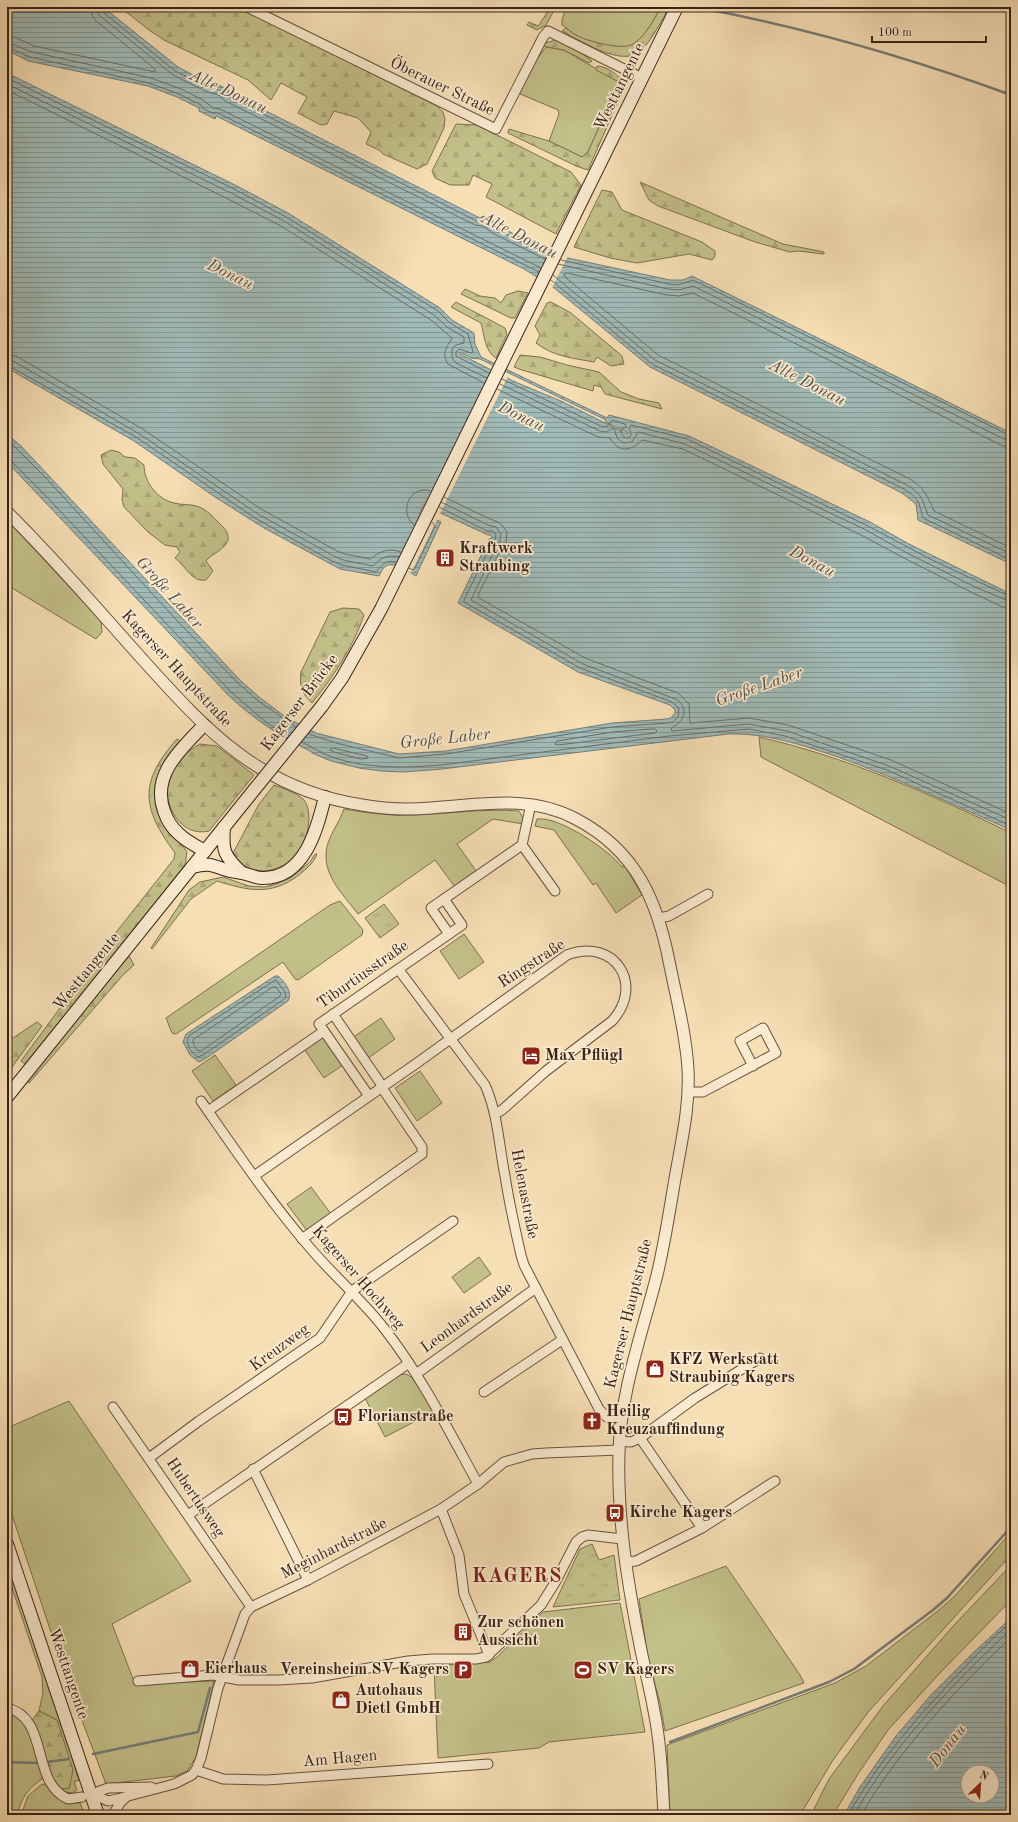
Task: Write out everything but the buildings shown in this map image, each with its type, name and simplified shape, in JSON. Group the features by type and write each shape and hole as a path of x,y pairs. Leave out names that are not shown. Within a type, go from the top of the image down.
{"main road":[{"name":"Westtangente","path":"504,361 677,7"},
{"name":"Kagerser Brücke","path":"224,827 322,706 342,678 360,647 401,568 504,361"},
{"path":"204,725 171,762 161,784 161,794 162,805 172,826 180,835 205,851"},
{"path":"224,827 224,852 228,859 242,872 252,877 263,878 274,876 294,866 308,848 325,797"},
{"name":"Westtangente","path":"7,1097 224,827"},
{"path":"192,867 204,864 214,864 230,871 242,872"},
{"name":"Westtangente","path":"7,1544 87,1796 98,1815"}],"street":[{"name":"Öberauer Straße","path":"247,7 496,129 543,37 548,31 642,78"},
{"name":"Kagerser Hauptstraße","path":"7,512 204,725 232,749 260,769 293,786 325,797 362,805 404,809 431,808 489,802 531,804 568,815 598,832 610,842 622,854 639,876 652,899 659,918 684,1040 688,1066 688,1092 682,1136 660,1262 625,1397 619,1446 619,1499 622,1539 633,1606 656,1723 662,1774 664,1815"},
{"path":"448,934 431,908 522,845 524,842 531,804"},
{"path":"522,845 555,891"},
{"path":"659,918 670,916 708,894"},
{"name":"Tiburtiusstraße","path":"208,1111 324,1031 319,1024 462,925 444,899"},
{"name":"Ringstraße","path":"254,1176 382,1088 567,956 582,951 599,952 616,962 622,971 626,991 620,1012 612,1021 551,1067 502,1110 495,1114"},
{"name":"Helenastraße","path":"399,970 485,1085 491,1098 495,1114 505,1176 521,1255 562,1340 599,1409 606,1417 615,1423 621,1424"},
{"path":"302,1239 422,1154 422,1147 333,1014"},
{"path":"324,1031 369,1096"},
{"path":"688,1092 703,1092 753,1066"},
{"name":"Kagerser Hochweg","path":"201,1101 254,1176 302,1239 352,1291 382,1326 416,1374 478,1484"},
{"name":"Kreuzweg","path":"149,1458 199,1421 320,1338 352,1291 453,1221"},
{"name":"Leonhardstraße","path":"416,1374 536,1288"},
{"path":"484,1392 562,1340"},
{"path":"702,1528 640,1438 695,1398 760,1358"},
{"path":"188,1515 409,1364"},
{"name":"Hubertusweg","path":"113,1407 251,1607"},
{"name":"Meginhardstraße","path":"251,1607 308,1580 440,1510 478,1484 504,1462 532,1454 619,1446 640,1438"},
{"path":"253,1470 308,1580"},
{"path":"626,1562 636,1561 702,1528 775,1481"},
{"path":"440,1510 459,1555 464,1594 489,1655"},
{"path":"138,1681 212,1675 238,1680 312,1678 408,1661 432,1659 476,1659 489,1655 541,1605 556,1581 576,1542 582,1537 588,1536 622,1539"},
{"path":"87,1796 108,1801 167,1786 184,1780 192,1775 201,1758 222,1676 245,1614 251,1607"},
{"path":"7,1708 20,1713 27,1719 33,1731 48,1779 55,1790 68,1799 87,1796 108,1788 167,1786"},
{"name":"Am Hagen","path":"196,1770 223,1779 267,1780 488,1764"},
{"path":"113,1815 120,1803 126,1797"}],"green space":[{"path":"120,7 238,7 437,106 443,112 445,119 444,128 427,164 417,169 383,154 379,150 366,144 371,132 358,118 334,111 327,124 321,125 298,113 307,97 281,83 271,100 248,80 164,40"},
{"path":"551,7 556,7 546,25 537,30 527,25 529,22 538,26"},
{"path":"566,7 661,7 642,37 634,44 622,47 597,43 575,35 562,25"},
{"path":"661,7 669,7 646,46 636,54 628,56 619,56 598,50 562,31 566,28 581,37 596,42 613,46 628,46 638,41 642,37"},
{"path":"556,40 577,50 592,61 589,63 564,50 543,46 545,43"},
{"path":"546,47 564,50 619,82 588,152 582,157 549,141 559,114 558,110 518,93 534,59 537,59"},
{"path":"597,66 601,66 614,73 621,79 625,86 588,170 576,166 508,133 509,129 549,141 582,157 588,152 619,82 596,70"},
{"path":"456,124 477,125 571,172 581,185 556,234 486,197 492,184 473,175 469,185 450,185 435,178 432,171"},
{"path":"640,182 783,244 824,252 824,254 798,251 790,252 755,242 658,206 649,200"},
{"path":"602,190 612,192 622,210 702,242 715,251 715,256 712,260 689,254 637,263 610,258 574,247"},
{"path":"465,289 480,296 495,298 501,303 506,295 518,291 528,293 515,318 511,318 461,294"},
{"path":"456,302 505,328 507,334 496,358 489,352 481,323 451,307"},
{"path":"551,302 571,313 622,356 624,364 611,366 597,357 594,362 564,356 543,348 536,343 540,335 535,326 547,303"},
{"path":"520,355 540,357 599,372 621,392 639,399 659,403 662,409 605,394 601,387 594,385 593,391 514,367"},
{"path":"111,450 119,452 125,457 135,458 144,465 146,478 157,494 162,498 174,503 193,505 204,509 228,534 228,540 224,547 206,561 213,571 206,580 197,579 189,573 175,558 180,552 177,547 165,545 148,532 124,507 122,499 123,489 103,464 101,455"},
{"path":"7,520 101,621 102,632 96,639 7,585"},
{"path":"343,608 359,609 364,615 342,662 312,703 302,689 300,681 301,672 330,612"},
{"path":"759,737 823,755 888,778 1011,833 1011,887 761,757"},
{"path":"177,739 180,741 172,752 161,774 157,785 156,797 157,808 161,819 187,852 185,865 25,1064 21,1061 110,940 174,859 175,853 156,822 151,809 149,796 151,783 156,769 164,755"},
{"path":"200,744 217,746 254,775 209,831 199,832 189,829 181,824 175,816 170,808 167,788 171,772 174,767 190,750"},
{"path":"274,785 294,793 304,800 309,812 309,819 304,841 293,859 279,868 263,871 247,868 240,863 233,853 259,804"},
{"path":"344,809 379,814 405,815 506,810 519,811 523,818 523,824 493,819 457,844 477,872 455,887 435,860 358,914 334,882 329,873 327,863 326,854 328,843"},
{"path":"537,819 558,823 570,828 595,844 616,860 622,867 625,866 642,895 616,913 596,883 593,885 554,830 535,826"},
{"path":"315,854 317,854 312,863 299,875 289,882 269,889 250,889 217,881 191,899 152,949 151,948 189,890 200,882 223,877 249,886 265,887 290,878 310,862"},
{"path":"340,901 363,930 362,935 298,980 295,979 283,962 176,1034 172,1033 166,1018 330,905"},
{"path":"384,904 399,924 380,938 365,918"},
{"path":"464,934 484,962 459,979 440,951"},
{"path":"129,956 134,965 123,975 29,1083 27,1081"},
{"path":"381,1018 395,1039 367,1059 352,1038"},
{"path":"37,1022 42,1026 7,1074 7,1042"},
{"path":"322,1037 343,1065 324,1078 304,1049"},
{"path":"215,1055 236,1085 213,1101 192,1071"},
{"path":"420,1071 442,1103 417,1121 395,1088"},
{"path":"311,1187 331,1214 307,1231 287,1204"},
{"path":"479,1257 491,1274 464,1293 452,1277"},
{"path":"406,1374 414,1379 433,1412 385,1437 365,1398 398,1375"},
{"path":"69,1401 191,1581 112,1624 135,1684 214,1681 196,1757 187,1771 176,1776 106,1784 69,1686 7,1500 7,1428"},
{"path":"1011,1532 1011,1555 869,1711 833,1760 800,1815 670,1815 667,1745 835,1683 866,1666 955,1596"},
{"path":"592,1544 599,1560 614,1555 620,1600 553,1607 580,1549"},
{"path":"7,1559 49,1683 79,1780 74,1782 77,1790 75,1792 66,1792 59,1788 57,1720 39,1711 43,1693 42,1677 7,1573"},
{"path":"1011,1565 1011,1600 938,1675 888,1730 858,1774 833,1815 811,1815 829,1779 883,1706 955,1624"},
{"path":"726,1566 804,1683 665,1731 660,1703 648,1658 639,1599"},
{"path":"620,1603 645,1732 549,1742 539,1748 438,1758 434,1666 490,1662 543,1612"},
{"path":"39,1711 57,1720 73,1770 69,1789 59,1788 48,1772 37,1730 32,1720"},
{"path":"7,1712 12,1713 28,1727 42,1773 42,1779 29,1790 23,1799 17,1815 7,1815"},
{"path":"42,1784 47,1786 55,1796 61,1800 80,1803 85,1815 21,1815 28,1796"}],"water":[{"name":"Alte Donau","path":"7,7 103,7 178,67 210,84 214,83 229,90 228,92 480,218 483,216 497,223 498,226 552,253 568,258 670,280 683,280 692,276 1011,433 1011,564 918,520 916,504 902,493 650,367 553,287 524,269 216,116 215,119 199,111 199,108 177,97 148,86 28,61 7,50"},
{"path":"7,73 235,185 288,213 440,308 452,320 474,333 475,344 481,357 607,418 609,415 689,436 870,522 909,544 1011,594 1011,830 857,764 782,740 756,735 728,734 442,769 404,772 359,768 331,761 312,753 268,727 228,695 7,462 7,434 21,446 240,680 259,697 287,718 316,733 399,754 446,751 612,723 666,719 671,718 675,713 675,710 670,705 578,672 458,603 489,539 492,538 491,535 488,535 423,505 421,510 422,513 441,522 416,576 393,565 385,567 379,576 340,569 264,528 218,499 134,441 7,368","holes":["460,352 471,358 480,359 606,420 605,422 627,432 627,434 561,401 513,381 460,354"]},
{"path":"275,976 278,976 288,987 290,994 288,1001 205,1059 199,1062 190,1055 183,1042 186,1034"},
{"name":"Donau","path":"1011,1618 1011,1815 844,1815 860,1787 896,1736 930,1696"}],"pier":[{"path":"553,251 568,256 552,288 537,279"},
{"path":"492,368 508,376 440,514 424,508 424,511 438,518 411,573 395,565"}],"waterway":[{"path":"706,9 783,26 860,46 936,69 1011,95"},
{"path":"670,1742 829,1682 854,1669 947,1598 1011,1527"},
{"path":"93,1754 198,1732 210,1688"},
{"path":"47,1762 69,1759"},
{"path":"7,1762 37,1763"}],"place":[{"name":"Kraftwerk Straubing","path":"445,558"},
{"name":"Max Pflügl","path":"531,1056"},
{"name":"KFZ Werkstatt Straubing Kagers","path":"655,1369"},
{"name":"Florianstraße","path":"343,1417"},
{"name":"Heilig Kreuzauffindung","path":"592,1421"},
{"name":"Kirche Kagers","path":"615,1513"},
{"name":"Zur schönen Aussicht","path":"463,1632"},
{"name":"Eierhaus","path":"190,1669"},
{"name":"Vereinsheim SV Kagers","path":"463,1670"},
{"name":"SV Kagers","path":"583,1670"},
{"name":"Autohaus Dietl GmbH","path":"341,1700"}],"district":[{"name":"KAGERS","path":"517,1577"}],"water label":[{"name":"Große Laber","path":"169,593"},
{"name":"Große Laber","path":"759,687"},
{"name":"Große Laber","path":"445,739"}]}
